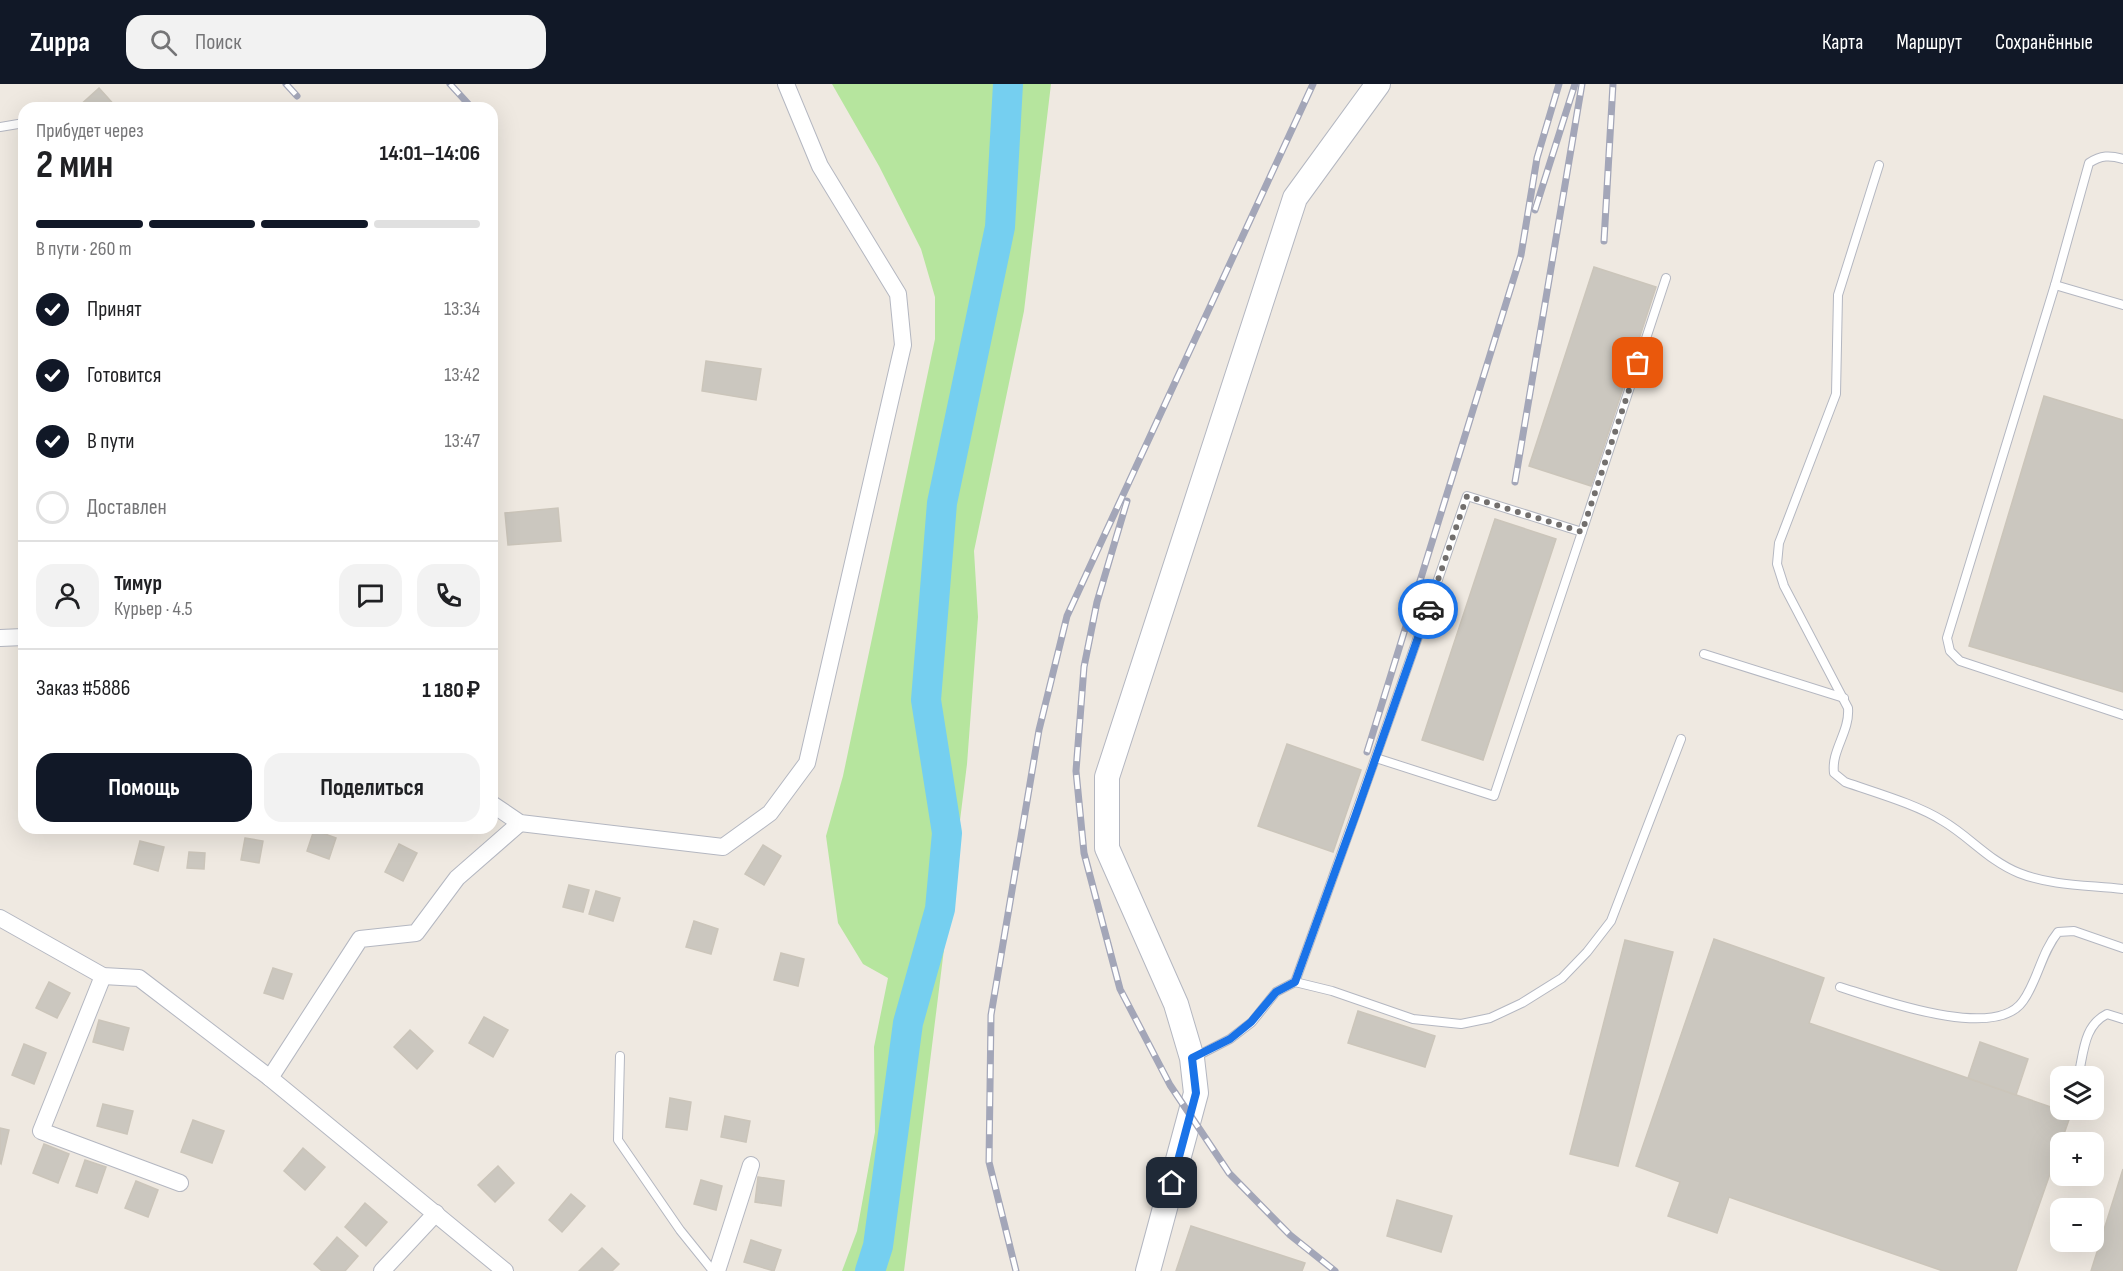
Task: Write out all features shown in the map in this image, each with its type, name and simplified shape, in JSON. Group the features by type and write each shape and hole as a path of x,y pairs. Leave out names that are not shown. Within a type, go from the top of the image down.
{"street":[{"path":"498,808 520,824 723,847 770,813 807,763 903,345 898,294 820,166 786,84"},
{"path":"1148,1271 1196,1093 1192,1058 1176,1004 1107,848 1107,777 1295,198 1378,84"},
{"path":"0,638 18,638"},
{"path":"270,1078 360,939 416,933 457,878 520,824"},
{"path":"0,918 103,976 139,978 270,1078 505,1271"},
{"path":"103,976 41,1131 180,1183"},
{"path":"715,1271 751,1166"},
{"path":"382,1271 436,1213"}],"lane":[{"path":"0,127 18,124"},
{"path":"2123,159 2110,156 2097,157 2090,163 1947,638 1950,651 1960,661 2123,715"},
{"path":"1879,165 1838,295 1836,394 1779,543 1777,564 1784,586 1848,708 1849,720 1833,762 1834,773 1845,782 1931,814 1945,822 1991,859 2020,874 2066,885 2123,889"},
{"path":"1376,758 1494,796 1666,278"},
{"path":"2055,285 2123,305"},
{"path":"1295,982 1467,496 1582,532"},
{"path":"1704,654 1844,698"},
{"path":"1192,1058 1230,1039 1251,1022 1276,992 1295,982 1332,991 1413,1019 1461,1024 1490,1018 1532,997 1562,978 1587,952 1611,921 1681,739"},
{"path":"1840,987 1929,1013 1958,1017 1999,1018 2011,1013 2023,1001 2049,943 2058,932 2074,931 2123,948"},
{"path":"2081,1066 2090,1028 2097,1019 2107,1014 2123,1019"},
{"path":"620,1056 618,1140 680,1230 715,1271"}],"green space":[{"path":"832,84 1051,84 1024,311 974,551 978,617 967,764 904,1271 842,1271 857,1231 875,1132 874,1047 888,978 863,964 838,923 826,836 843,776 935,339 935,297 921,249 879,166"}],"building":[{"path":"99,88 112,102 84,102"},
{"path":"1594,267 1656,287 1591,486 1529,466"},
{"path":"706,361 761,369 756,400 702,391"},
{"path":"2044,396 2123,420 2123,692 1969,646"},
{"path":"558,508 561,541 508,545 505,513"},
{"path":"1495,519 1556,539 1483,760 1422,740"},
{"path":"1287,744 1361,770 1333,852 1258,826"},
{"path":"313,834 325,834 336,838 329,859 307,851"},
{"path":"245,838 263,841 259,863 241,860"},
{"path":"140,841 164,847 158,871 134,864"},
{"path":"399,844 417,853 403,881 385,872"},
{"path":"763,845 781,856 764,885 745,874"},
{"path":"189,852 205,853 204,869 187,868"},
{"path":"569,885 589,890 583,912 563,907"},
{"path":"596,891 620,898 613,921 589,914"},
{"path":"694,921 718,929 711,954 686,947"},
{"path":"1714,939 1824,978 1809,1023 2050,1107 2050,1120 2069,1120 2065,1132 2050,1132 2050,1174 2016,1271 1943,1271 1729,1197 1717,1233 1668,1216 1680,1182 1636,1166"},
{"path":"1625,940 1673,952 1618,1166 1570,1154"},
{"path":"781,953 804,959 798,986 774,980"},
{"path":"273,968 292,974 283,999 264,993"},
{"path":"49,982 70,993 57,1018 36,1008"},
{"path":"1358,1011 1435,1036 1425,1067 1348,1043"},
{"path":"484,1017 508,1030 493,1057 469,1043"},
{"path":"99,1020 129,1028 123,1050 93,1042"},
{"path":"410,1030 433,1051 417,1069 394,1047"},
{"path":"1980,1042 2028,1059 2016,1095 1968,1078"},
{"path":"24,1044 46,1053 34,1084 12,1075"},
{"path":"670,1098 691,1102 687,1130 666,1127"},
{"path":"103,1104 133,1111 127,1134 97,1126"},
{"path":"725,1116 750,1121 746,1142 721,1137"},
{"path":"193,1120 224,1131 212,1163 181,1152"},
{"path":"0,1128 9,1130 1,1164 0,1163"},
{"path":"44,1144 69,1154 58,1183 33,1173"},
{"path":"303,1148 325,1167 305,1190 284,1171"},
{"path":"85,1160 106,1167 97,1193 76,1186"},
{"path":"498,1166 514,1183 495,1202 478,1185"},
{"path":"2123,1169 2123,1271 2091,1271 2097,1252 2104,1252 2104,1230"},
{"path":"758,1177 784,1181 781,1206 755,1202"},
{"path":"701,1180 722,1186 716,1210 694,1204"},
{"path":"136,1181 158,1190 148,1217 125,1208"},
{"path":"571,1194 585,1206 562,1232 549,1220"},
{"path":"1397,1200 1452,1216 1441,1252 1387,1236"},
{"path":"365,1203 387,1222 366,1246 345,1227"},
{"path":"1191,1226 1305,1263 1302,1271 1176,1271"},
{"path":"337,1237 358,1256 345,1271 322,1271 314,1264"},
{"path":"751,1240 781,1250 774,1271 744,1262"},
{"path":"602,1248 619,1264 612,1271 579,1271"}],"waterway":[{"path":"870,1271 878,1246 908,1023 940,909 947,833 926,700 942,503 1000,227 1008,84"}],"railway":[{"path":"286,84 297,96"},
{"path":"450,84 466,102"},
{"path":"1016,1271 989,1162 991,1015 1039,730 1067,616 1313,84"},
{"path":"1367,752 1521,255 1537,158 1559,84"},
{"path":"1535,210 1575,84"},
{"path":"1515,482 1582,84"},
{"path":"1604,241 1613,84"},
{"path":"1127,501 1097,602 1084,667 1076,771 1084,853 1120,989 1170,1085 1229,1173 1290,1235 1335,1271"}],"way so far":[{"path":"1428,609 1467,496 1582,532 1638,363"}],"route":[{"path":"1172,1183 1196,1093 1192,1058 1230,1039 1251,1022 1276,992 1295,982 1428,609"}]}
